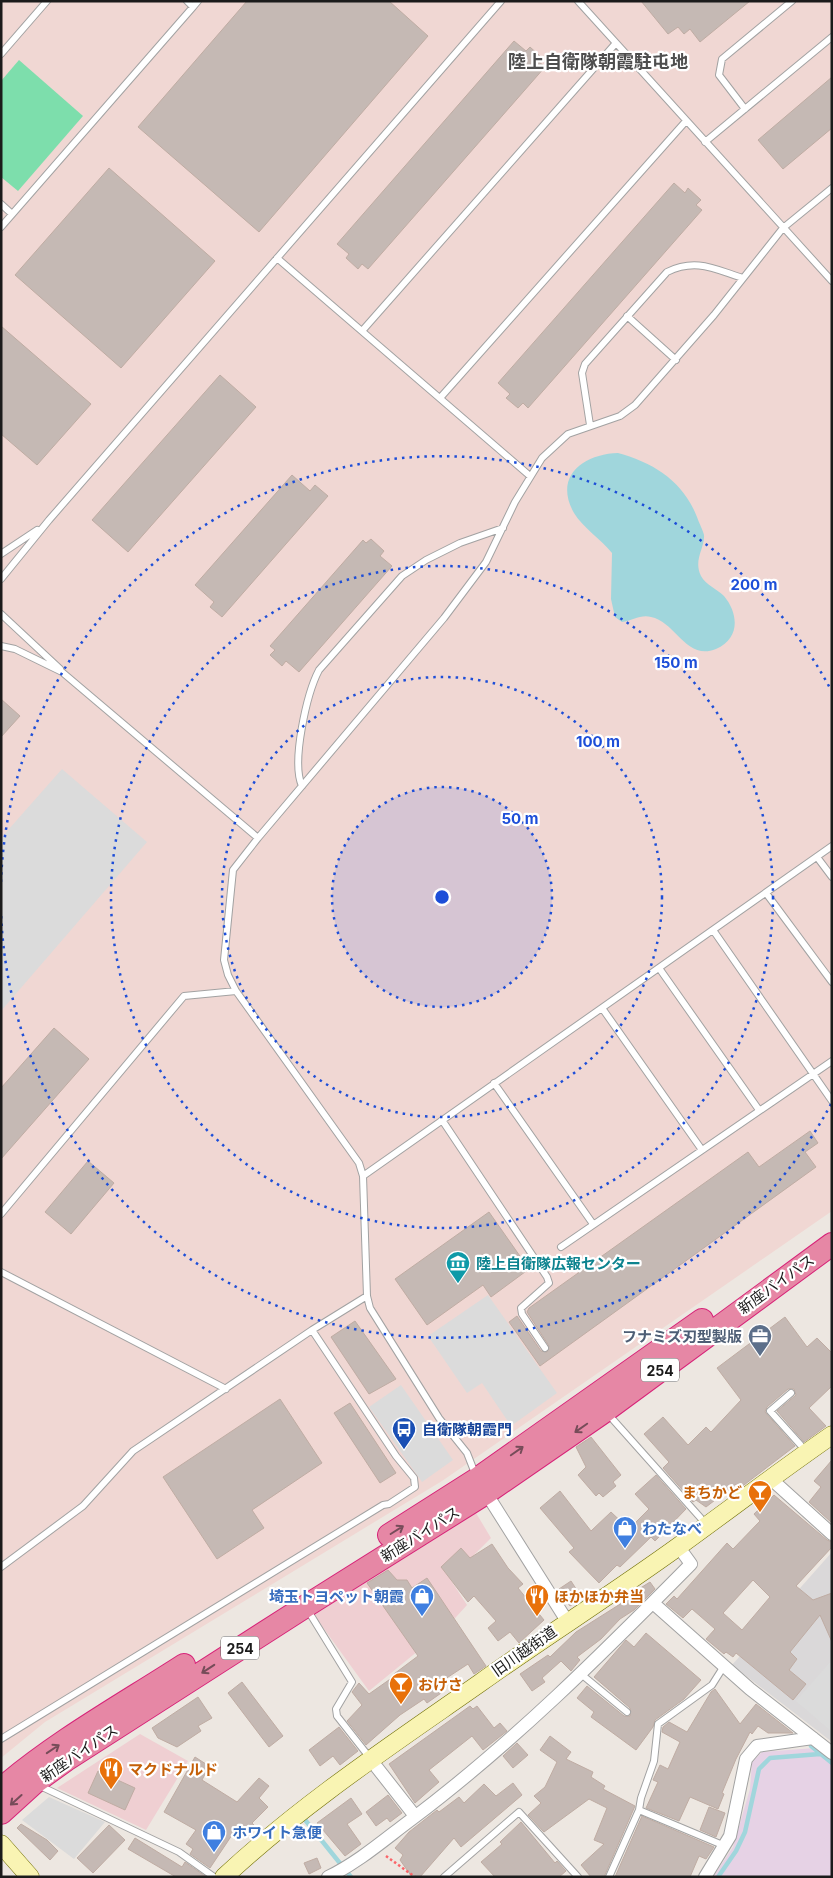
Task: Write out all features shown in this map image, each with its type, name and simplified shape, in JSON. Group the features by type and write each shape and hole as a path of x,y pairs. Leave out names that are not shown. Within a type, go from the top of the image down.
{"highway":[{"name":"新座バイパス","path":"1,1813 34,1784 66,1760 306,1606 482,1486 832,1228"},
{"name":"新座バイパス","path":"1,1789 31,1764 59,1745 605,1411 832,1244"}],"main road":[{"name":"旧川越街道","path":"224,1877 297,1815 371,1760 567,1621 678,1546 832,1435"},
{"path":"1,1844 30,1877"}],"street":[{"path":"770,1478 832,1534"},
{"path":"482,1486 567,1621"},
{"path":"338,1873 437,1801 543,1711 691,1564 678,1546"},
{"path":"652,1603 724,1666 832,1753"},
{"path":"705,1877 730,1836 746,1759 757,1746 813,1738"},
{"path":"371,1760 416,1816"}],"lane":[{"path":"1,54 47,1"},
{"path":"187,1 193,7"},
{"path":"1,227 198,1"},
{"path":"1,579 49,520 501,1"},
{"path":"578,1 832,282"},
{"path":"745,109 719,75 722,60 792,1"},
{"path":"705,142 832,38"},
{"path":"362,331 616,43"},
{"path":"440,398 686,120"},
{"path":"482,1486 467,1453 434,1409 370,1308 367,1296 363,1176 360,1163 236,991 224,960 233,870 444,618 486,562 530,476 557,442 568,434 620,416 634,405 676,360 783,228 832,188"},
{"path":"1,204 12,214"},
{"path":"277,258 530,476"},
{"path":"590,425 582,373 585,364 667,272 681,265 697,264 743,278"},
{"path":"627,316 676,360"},
{"path":"1,554 26,540 49,520"},
{"path":"302,786 299,771 303,716 312,685 319,670 402,576 426,560 460,543 503,528"},
{"path":"1,614 48,656 62,672 258,838"},
{"path":"1,646 15,649 62,672"},
{"path":"363,1176 832,846"},
{"path":"817,857 832,877"},
{"path":"766,893 832,982"},
{"path":"713,930 832,1101"},
{"path":"659,968 759,1110"},
{"path":"1,1214 184,996 236,991"},
{"path":"602,1008 702,1150"},
{"path":"561,1247 832,1061"},
{"path":"494,1084 594,1224"},
{"path":"442,1120 547,1277 549,1283 544,1289 521,1308 522,1314 545,1348"},
{"path":"1,1272 226,1389"},
{"path":"1,1567 83,1506 133,1451 312,1330 367,1296"},
{"path":"1,1739 415,1487 414,1478 396,1456 312,1330"},
{"path":"791,1393 770,1411 807,1452"},
{"path":"605,1411 707,1525"},
{"path":"306,1606 352,1682 336,1709 337,1716 371,1760"},
{"path":"609,1877 639,1810 641,1798 654,1761 658,1724 712,1685 724,1666"},
{"path":"580,1674 626,1712"},
{"path":"34,1784 179,1852 214,1877"},
{"path":"639,1810 725,1846"},
{"path":"444,1877 519,1812 578,1877"}],"path":[{"path":"373,1848 415,1877"}],"shaded area":[{"path":"1,1 832,1 832,1211 442,1481 45,1722 1,1758"},
{"path":"62,769 147,842 1,1011 1,838"},
{"path":"488,1295 557,1393 511,1426 482,1383 467,1393 428,1336"},
{"path":"401,1385 453,1460 422,1482 369,1407"},
{"path":"476,1513 491,1538 450,1579 467,1605 446,1628 369,1691 314,1615"},
{"path":"832,1552 832,1742 732,1665"},
{"path":"832,1660 832,1732 796,1701"},
{"path":"140,1734 188,1761 146,1830 57,1788"},
{"path":"815,1748 832,1761 832,1877 713,1877 733,1847 750,1789 752,1762 762,1752"},
{"path":"49,1797 105,1822 74,1859 22,1820"}],"green space":[{"path":"19,60 83,116 18,191 1,177 1,81"}],"water":[{"path":"618,453 644,462 666,475 684,493 691,504 704,535 698,565 701,576 724,596 729,603 734,618 735,626 733,633 724,645 706,651 697,650 660,620 644,616 622,622 615,617 611,599 612,553 582,524 574,513 568,500 567,488 575,470 584,463 605,454"}],"building":[{"path":"247,1 389,1 428,36 259,232 138,127"},
{"path":"641,1 750,1 700,42 690,29 684,34 678,27 668,34"},
{"path":"514,41 526,51 530,47 541,57 538,61 545,67 368,269 362,264 358,269 346,258 349,254 337,244"},
{"path":"832,77 832,128 783,169 758,140"},
{"path":"109,168 215,261 121,368 15,275"},
{"path":"674,183 685,193 688,188 701,200 696,205 702,210 528,408 523,403 518,408 506,398 510,394 498,383"},
{"path":"1,326 91,404 37,465 1,434"},
{"path":"220,375 256,407 128,552 92,520"},
{"path":"292,475 310,491 315,485 328,496 222,617 210,607 214,602 195,585"},
{"path":"371,539 384,551 380,556 392,566 299,672 286,661 282,666 270,655 275,650 270,646 363,540 366,543"},
{"path":"1,699 20,716 1,737"},
{"path":"54,1028 89,1059 1,1159 1,1088"},
{"path":"810,1131 818,1143 805,1152 816,1167 540,1366 509,1322 517,1316 541,1351 547,1352 549,1346 527,1312 529,1308 748,1152 759,1167"},
{"path":"88,1161 114,1183 71,1234 45,1212"},
{"path":"489,1212 529,1269 491,1297 483,1285 427,1325 395,1279"},
{"path":"785,1317 807,1347 817,1338 832,1353 832,1386 809,1408 826,1426 804,1442 777,1411 796,1395 794,1389 788,1389 767,1407 765,1412 795,1446 740,1488 736,1484 706,1507 696,1500 693,1502 663,1468 669,1462 644,1434 663,1417 688,1445 706,1427 711,1432 741,1400 717,1368"},
{"path":"355,1321 396,1379 369,1394 331,1337"},
{"path":"280,1399 322,1463 252,1510 264,1528 217,1559 163,1477"},
{"path":"350,1403 396,1473 380,1483 334,1413"},
{"path":"591,1437 621,1475 613,1482 616,1486 603,1497 599,1493 596,1496 578,1475 586,1467 576,1447"},
{"path":"832,1460 832,1523 809,1502 821,1487 814,1481"},
{"path":"656,1475 686,1509 655,1541 651,1537 620,1567 617,1565 599,1583 569,1552 574,1548 540,1508 560,1491 591,1531 611,1512 629,1529 649,1509 635,1494"},
{"path":"774,1495 827,1540 832,1542 832,1547 796,1586 813,1600 832,1593 832,1642 820,1615 790,1652 797,1659 789,1670 806,1684 793,1700 736,1653 733,1657 726,1652 724,1654 706,1639 715,1629 692,1609 683,1618 666,1604 674,1596 677,1599 727,1543 733,1549 760,1521 754,1514","holes":["753,1580 770,1597 742,1630 723,1613"]},
{"path":"492,1544 508,1568 523,1584 518,1588 544,1620 519,1643 510,1632 498,1641 488,1628 496,1621 474,1596 468,1602 441,1567 461,1548 470,1558"},
{"path":"388,1570 397,1580 407,1580 412,1588 427,1578 486,1666 474,1674 468,1664 439,1683 444,1691 427,1703 424,1699 400,1715 366,1745 347,1721 362,1705 352,1692 359,1683 369,1694 396,1675 394,1674 418,1656 367,1583"},
{"path":"571,1581 582,1598 570,1606 559,1589"},
{"path":"650,1582 655,1589 634,1610 620,1619 601,1639 577,1657 580,1660 571,1671 561,1661 542,1678 545,1682 532,1691 520,1674 548,1655 550,1657 576,1632 636,1594 634,1592"},
{"path":"646,1633 701,1680 684,1699 655,1720 653,1727 636,1750 591,1717 594,1712 577,1698 587,1686 624,1716 630,1716 630,1708 594,1677 626,1640 634,1647"},
{"path":"242,1682 283,1736 269,1747 228,1693"},
{"path":"715,1689 740,1724 756,1704 793,1733 768,1733 758,1726 752,1734 750,1732 736,1759 722,1793 724,1794 718,1809 690,1797 679,1821 646,1808 658,1782 653,1780 660,1765 668,1769 680,1742 662,1732 663,1727 669,1722 687,1732 711,1692"},
{"path":"198,1697 212,1718 198,1726 201,1731 177,1747 158,1738 152,1728"},
{"path":"470,1706 473,1709 477,1706 494,1728 500,1723 507,1731 483,1750 472,1736 429,1770 439,1782 415,1803 389,1764"},
{"path":"339,1727 358,1751 340,1765 333,1756 320,1766 309,1750"},
{"path":"550,1736 571,1752 566,1759 593,1772 591,1777 605,1786 603,1789 635,1806 604,1877 591,1877 581,1865 604,1844 594,1840 607,1808 589,1799 544,1832 528,1815 541,1803 534,1796 545,1787 557,1762 540,1750"},
{"path":"517,1743 528,1755 513,1768 503,1756"},
{"path":"195,1757 209,1766 202,1780 237,1802 259,1778 269,1786 259,1798 268,1807 252,1823 256,1827 240,1840 234,1832 210,1868 190,1854 193,1849 186,1844 196,1830 164,1812"},
{"name":"マクドナルド","path":"98,1771 135,1788 125,1810 88,1793"},
{"path":"513,1783 522,1795 461,1847 454,1838 420,1877 412,1877 400,1860 403,1855 395,1848 409,1832 437,1810 439,1812 459,1797 464,1803 484,1784 496,1796"},
{"path":"388,1795 402,1813 390,1822 387,1818 376,1826 366,1812"},
{"path":"351,1798 362,1814 347,1824 361,1844 345,1856 317,1823"},
{"path":"709,1807 725,1813 716,1837 700,1830"},
{"path":"642,1816 714,1847 706,1859 699,1856 690,1877 615,1877"},
{"path":"521,1822 555,1863 557,1861 566,1871 559,1877 495,1877 481,1862 502,1844 500,1842"},
{"path":"21,1824 47,1840 58,1851 50,1860 17,1828"},
{"path":"109,1825 125,1840 93,1873 77,1858"},
{"path":"135,1838 182,1867 185,1862 205,1876 176,1877 128,1849"},
{"path":"317,1858 321,1868 309,1874 304,1863"}],"waterway":[{"path":"811,1746 832,1763"},
{"path":"718,1877 736,1851 745,1832 759,1769 770,1758 820,1754"},
{"path":"306,1821 351,1877"}],"place":[{"name":"陸上自衛隊広報センター","path":"458,1284"},
{"name":"フナミズ刃型製版","path":"760,1357"},
{"name":"自衛隊朝霞門","path":"404,1450"},
{"name":"まちかど","path":"760,1513"},
{"name":"わたなべ","path":"625,1549"},
{"name":"埼玉トヨペット朝霞","path":"422,1617"},
{"name":"ほかほか弁当","path":"537,1617"},
{"name":"おけさ","path":"401,1705"},
{"name":"マクドナルド","path":"111,1790"},
{"name":"ホワイト急便","path":"214,1853"}],"district":[{"name":"陸上自衛隊朝霞駐屯地","path":"598,61"}]}
